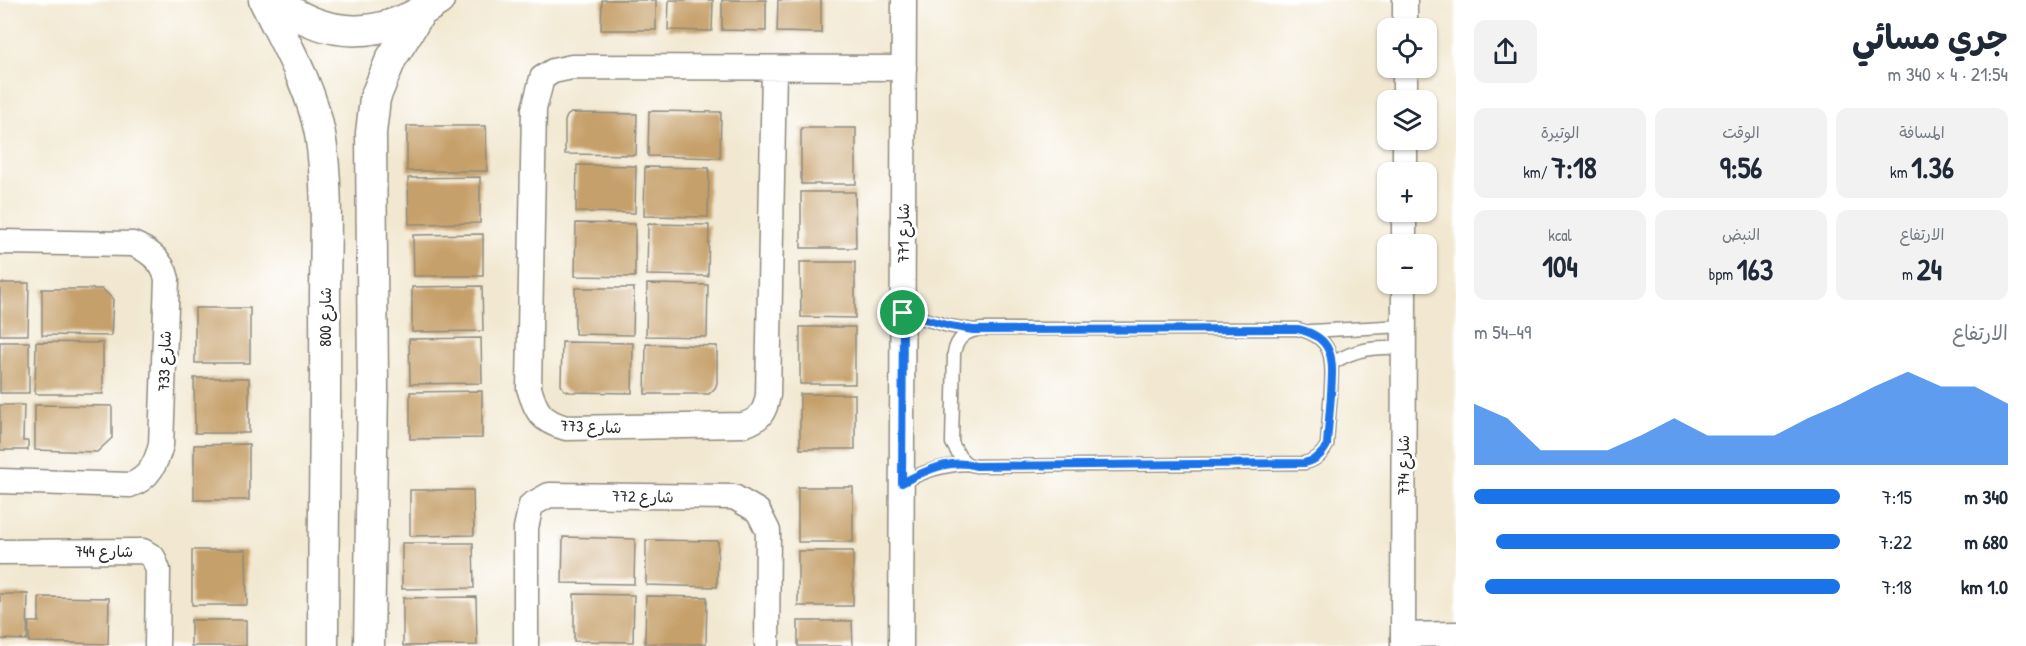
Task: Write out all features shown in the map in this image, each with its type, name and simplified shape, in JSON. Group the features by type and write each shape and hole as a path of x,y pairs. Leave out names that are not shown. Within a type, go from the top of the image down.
{"street":[{"name":"شارع 800","path":"264,0 296,64 310,100 320,134 325,188 326,391 323,646"},
{"path":"274,0 308,21 344,31 382,29 428,8"},
{"name":"شارع 771","path":"901,646 904,0"},
{"path":"1405,0 1405,18"},
{"path":"369,646 373,387 371,133 375,98 391,59 428,8"},
{"name":"شارع 773","path":"774,69 768,395 765,409 756,422 743,425 566,428 551,424 539,414 529,388 534,109 542,78 553,71 572,67 904,68"},
{"name":"شارع 733","path":"0,242 133,244 145,249 156,258 164,268 167,279 160,445 157,461 147,474 137,483 130,485 0,482"},
{"name":"شارع 774","path":"1403,640 1404,294"},
{"name":"شارع 772","path":"526,646 526,528 531,505 549,495 734,498 758,511 768,531 767,646"},
{"name":"شارع 744","path":"0,552 143,551 153,557 158,570 157,646"},
{"path":"1403,640 1456,634"}],"lane":[{"path":"903,313 942,325 973,330 1298,329 1309,332 1404,337"},
{"path":"967,464 955,451 951,435 954,353 959,339 973,330"},
{"path":"902,483 927,470 954,464 976,466 1310,462 1320,455 1327,445 1333,363 1326,345 1309,332"},
{"path":"1333,363 1357,350 1404,337"}],"building":[{"path":"602,0 656,0 656,30 601,30"},
{"path":"669,0 713,0 712,31 668,30"},
{"path":"722,0 766,0 766,31 722,30"},
{"path":"778,0 821,0 821,33 777,32"},
{"path":"649,111 721,112 720,158 648,156"},
{"path":"571,113 637,114 636,155 565,154 565,121"},
{"path":"407,126 486,126 487,171 407,171"},
{"path":"801,128 856,128 856,184 801,184"},
{"path":"577,165 636,166 635,213 576,212"},
{"path":"645,167 709,168 708,217 644,216"},
{"path":"480,177 480,223 409,224 408,178"},
{"path":"801,192 855,192 856,248 801,248"},
{"path":"576,223 635,224 635,277 575,276"},
{"path":"648,224 709,225 708,276 647,275"},
{"path":"483,234 483,276 414,276 413,235"},
{"path":"800,262 855,262 855,318 801,317"},
{"path":"0,283 29,283 28,335 0,335"},
{"path":"647,284 708,285 707,337 646,336"},
{"path":"482,286 483,331 412,332 412,287"},
{"path":"575,288 634,288 633,335 575,334"},
{"path":"42,289 102,289 113,299 111,336 42,335"},
{"path":"195,308 250,308 250,363 195,363"},
{"path":"800,327 855,327 855,384 800,384"},
{"path":"481,338 482,383 410,384 409,339"},
{"path":"0,342 29,342 29,393 0,393"},
{"path":"36,342 103,343 103,394 35,394"},
{"path":"562,342 633,343 632,393 564,390 561,385"},
{"path":"646,344 717,346 715,388 709,394 645,394"},
{"path":"194,378 249,378 249,433 195,433"},
{"path":"482,391 482,438 410,439 410,392"},
{"path":"800,394 855,394 855,449 800,449"},
{"path":"0,405 24,405 23,441 28,441 28,450 0,450"},
{"path":"35,405 112,406 112,438 97,452 35,450"},
{"path":"249,444 249,500 194,500 194,445"},
{"path":"798,487 853,487 853,542 798,542"},
{"path":"410,490 473,490 474,535 410,536"},
{"path":"563,537 635,539 634,584 562,583"},
{"path":"646,540 718,541 717,587 646,585"},
{"path":"402,543 473,543 474,588 402,589"},
{"path":"192,550 246,550 247,605 192,605"},
{"path":"798,551 853,551 853,606 798,606"},
{"path":"0,594 28,594 27,640 0,639"},
{"path":"574,594 634,595 633,642 574,641"},
{"path":"646,596 707,597 706,644 645,643"},
{"path":"39,597 109,598 108,644 29,642 29,622 39,622"},
{"path":"476,597 477,645 403,646 403,598"},
{"path":"191,620 246,620 246,646 191,646"},
{"path":"798,621 852,621 853,646 798,646"}],"route":[{"path":"903,313 926,321 973,330 1298,329 1309,332 1326,345 1333,363 1327,445 1316,459 1304,463 976,466 954,464 927,470 902,483 903,313"}]}
